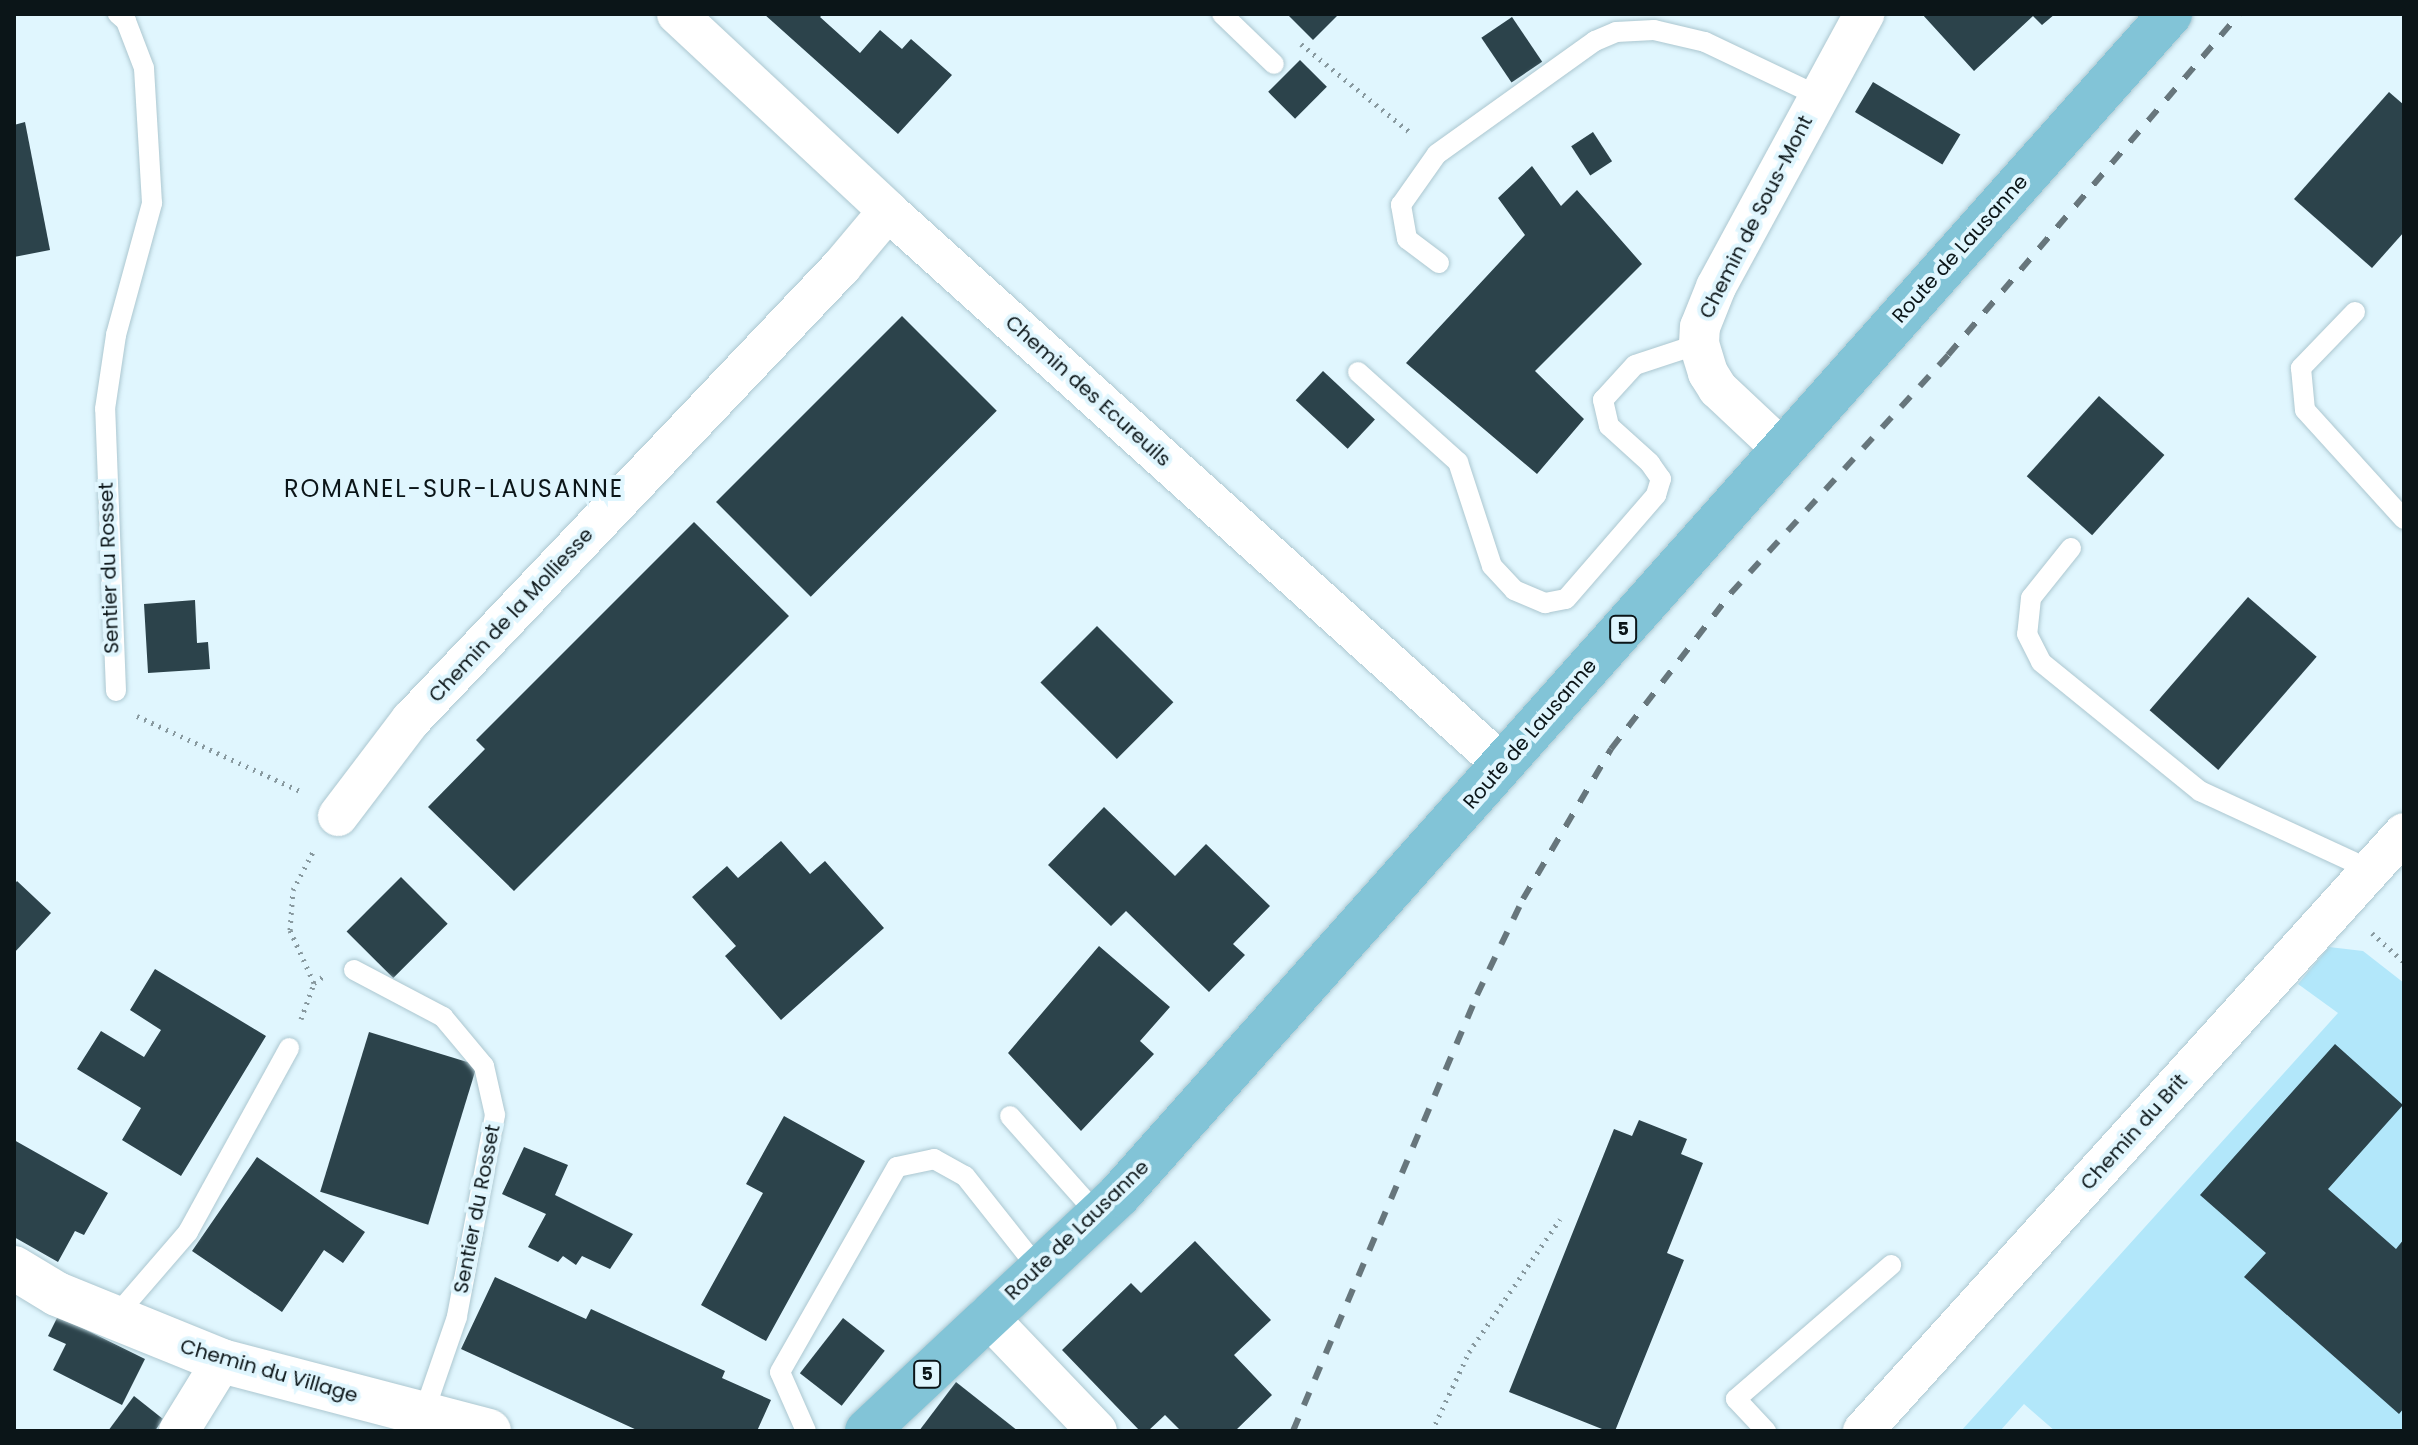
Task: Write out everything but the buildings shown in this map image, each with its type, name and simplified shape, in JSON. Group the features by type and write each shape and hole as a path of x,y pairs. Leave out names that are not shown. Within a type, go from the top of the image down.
{"main road":[{"name":"Route de Lausanne","path":"867,1431 1098,1215 1503,765 2170,14"}],"street":[{"name":"Chemin des Ecureuils","path":"677,14 888,211 1503,765"},
{"name":"Chemin de Sous-Mont","path":"1782,449 1718,389 1708,373 1699,344 1707,305 1864,14"},
{"name":"Chemin de la Molliesse","path":"338,816 411,720 841,267 888,211"},
{"name":"Chemin du Brit","path":"1863,1431 2404,833"},
{"name":"Chemin du Village","path":"14,1268 57,1294 222,1361 489,1431"},
{"path":"987,1316 1097,1431"},
{"path":"179,1431 222,1361"}],"lane":[{"name":"Sentier du Rosset","path":"116,691 105,409 116,335 152,203 144,68 126,21 118,14"},
{"path":"1222,14 1274,64"},
{"path":"1439,263 1407,239 1401,205 1437,154 1595,41 1616,32 1654,30 1705,42 1818,96"},
{"path":"2355,312 2301,368 2305,410 2404,519"},
{"path":"1358,372 1458,462 1492,566 1514,590 1545,603 1566,599 1656,495 1661,479 1650,463 1609,426 1603,400 1635,365 1699,344"},
{"path":"2071,548 2031,598 2027,634 2041,662 2200,791 2371,870"},
{"name":"Sentier du Rosset","path":"354,970 443,1017 484,1066 495,1115 457,1317 423,1415"},
{"path":"113,1319 188,1232 289,1048"},
{"path":"1010,1116 1098,1215"},
{"path":"806,1431 780,1372 897,1167 934,1159 965,1176 1038,1268"},
{"path":"1766,1431 1736,1399 1891,1265"}],"path":[{"path":"1274,64 1302,44 1437,154"},
{"path":"116,691 136,716 321,801 338,816 306,861 293,890 290,930 314,983"},
{"path":"289,1048 314,983 335,968 354,970"},
{"path":"1432,1431 1469,1352 1560,1219"}],"shaded area":[{"path":"2329,947 2363,951 2404,983 2404,1431 2055,1431 2024,1404 2000,1431 1961,1431 2338,1013 2298,984"}],"railway":[{"path":"1293,1431 1477,995 1523,899 1611,749 1731,593 1948,355 2239,14"}],"district":[{"name":"ROMANEL-SUR-LAUSANNE","path":"454,489"}]}
